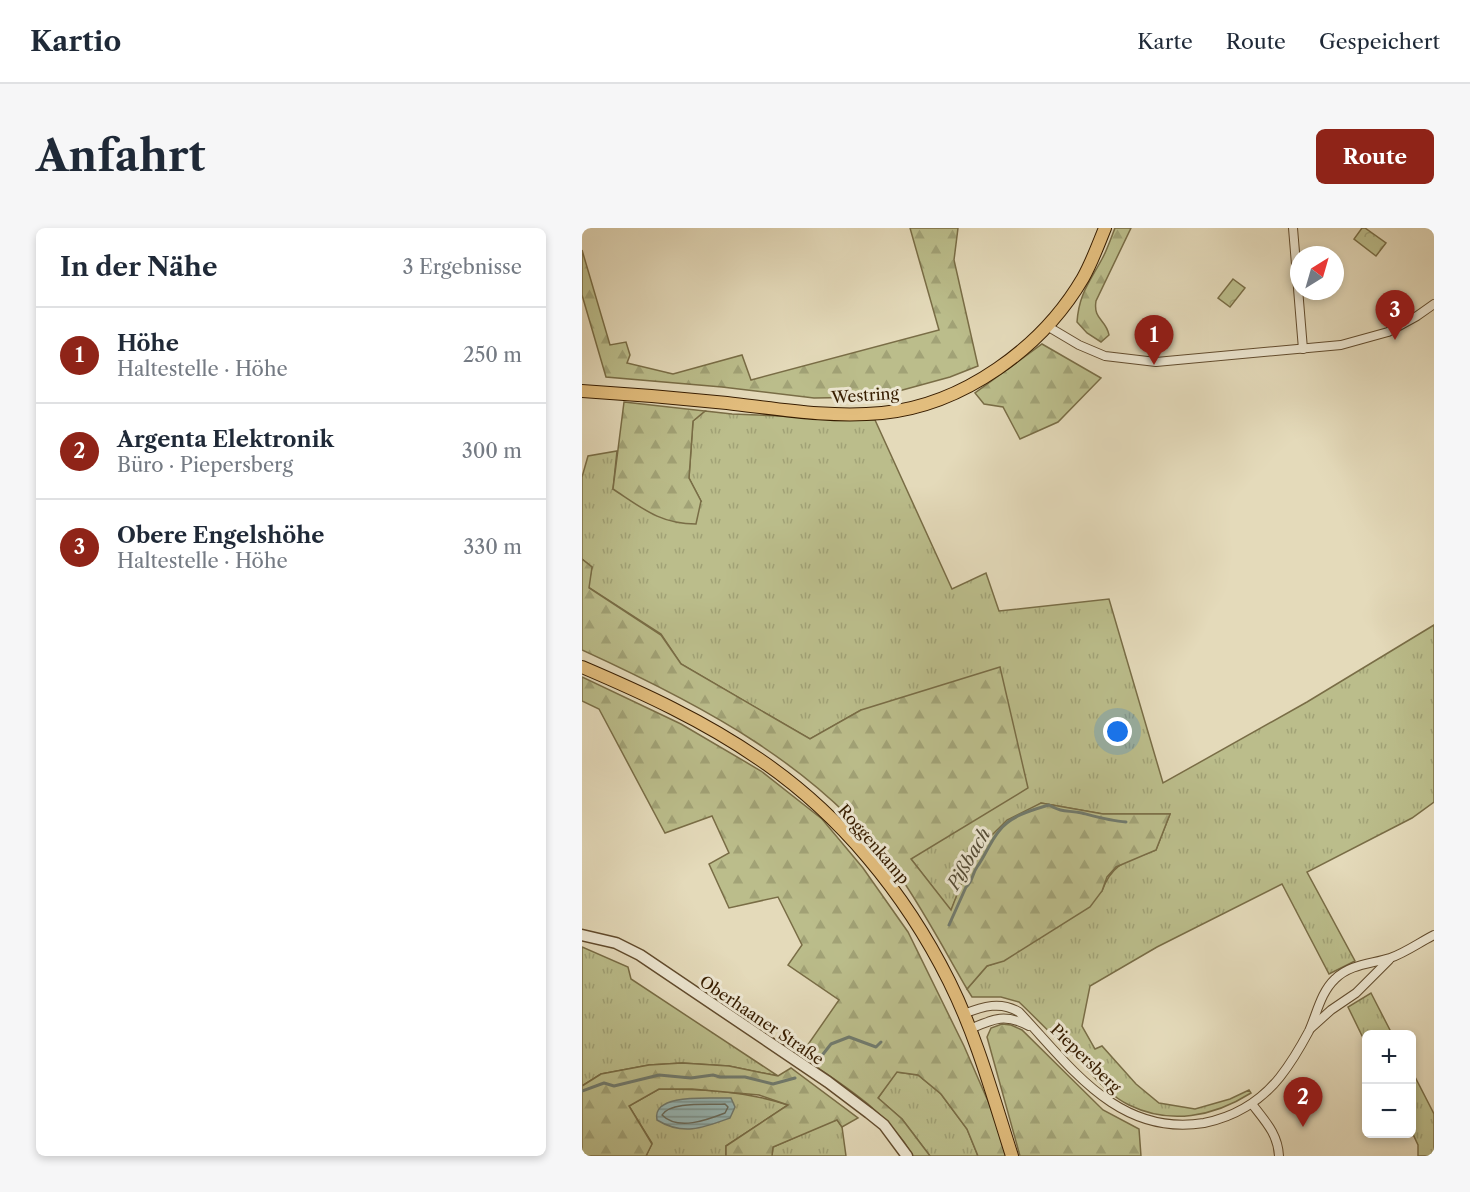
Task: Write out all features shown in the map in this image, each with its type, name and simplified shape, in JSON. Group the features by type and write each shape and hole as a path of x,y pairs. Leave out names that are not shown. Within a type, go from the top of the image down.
{"main road":[{"name":"Westring","path":"582,392 648,395 816,414 883,413 930,402 989,375 1047,326 1082,279 1094,257 1105,228"},
{"name":"Roggenkamp","path":"582,667 672,708 730,740 778,772 829,816 879,870 915,920 964,1014 1012,1156"}],"street":[{"path":"1293,228 1303,349"},
{"path":"1047,326 1079,345 1105,356 1156,362 1341,345 1388,332 1434,304"},
{"name":"Oberhaaner Straße","path":"582,935 615,943 640,955 828,1082 884,1125 907,1156"},
{"name":"Piepersberg","path":"964,1014 975,1009 1000,1005 1010,1007 1019,1012 1102,1097 1116,1107 1141,1119 1174,1125 1194,1124 1227,1117 1252,1104 1281,1076 1309,1030 1322,999 1335,978 1353,968 1391,957 1434,935"},
{"name":"Piepersberg","path":"1309,1030 1331,1010 1356,993 1391,957"},
{"name":"Piepersberg","path":"970,1029 994,1019 1005,1019 1023,1023 1036,1030"},
{"path":"1252,1104 1274,1132 1278,1141 1279,1156"}],"green space":[{"path":"910,228 958,228 954,260 978,366 950,377 877,397 814,398 606,377 582,295 582,250 610,345 626,342 630,355 627,363 673,374 742,355 751,380 939,330"},
{"path":"1115,228 1131,228 1096,301 1096,312 1109,335 1101,342 1087,333 1077,322 1078,312 1085,289 1104,255"},
{"path":"1362,228 1386,243 1376,256 1354,239"},
{"path":"1233,279 1245,288 1230,307 1218,298"},
{"path":"1042,344 1101,378 1058,422 1020,439 1003,407 984,404 975,393"},
{"path":"624,402 705,411 693,421 689,478 701,501 696,524 672,521 652,514 613,489"},
{"path":"705,411 875,420 952,589 986,573 999,611 1109,599 1163,783 1307,702 1434,625 1434,802 1412,818 1307,872 1355,961 1329,974 1282,884 1157,947 1090,986 1082,1026 1095,1049 1102,1046 1136,1084 1159,1103 1195,1109 1230,1099 1249,1090 1251,1093 1222,1108 1191,1116 1160,1115 1144,1111 1129,1105 1109,1092 1019,1002 1001,997 972,997 967,989 987,966 1004,960 1102,891 1111,873 1123,863 1156,850 1170,814 1103,814 1041,803 973,854 951,911 911,859 861,710 810,739 681,664 661,634 588,587 592,567 582,559 582,477 588,456 617,451 613,489 701,501 689,478 693,421"},
{"path":"582,559 592,567 589,588 661,635 681,664 810,739 861,710 1000,667 1028,788 911,859 951,910 973,854 1007,820 1041,803 1103,814 1170,814 1156,850 1116,867 1107,877 1102,891 1090,907 1004,961 987,966 967,989 899,875 868,837 834,802 756,742 714,716 582,650"},
{"path":"582,677 681,724 761,771 822,819 863,868 908,932 964,1046 994,1115 1007,1156 978,1156 967,1129 941,1094 918,1075 897,1072 878,1098 902,1119 930,1156 913,1156 903,1140 877,1112 848,1088 800,1056 839,1000 788,965 802,945 778,897 729,908 709,864 729,853 712,816 665,833 599,709 582,701"},
{"path":"582,947 628,967 631,979 778,1076 729,1066 682,1063 649,1065 601,1074 582,1086"},
{"path":"1371,993 1390,1030 1362,1030 1362,1036 1348,1007"},
{"path":"1002,1024 1022,1030 1103,1110 1139,1129 1141,1156 1020,1156 987,1037 991,1028"},
{"path":"682,1063 729,1066 778,1076 791,1068 858,1118 842,1127 837,1120 773,1147 772,1156 726,1156 726,1146 788,1105 759,1095 692,1089 659,1089 629,1106 652,1144 646,1156 582,1156 582,1086 601,1074 649,1065"},
{"path":"896,1072 918,1075 941,1094 967,1129 978,1156 930,1156 902,1119 878,1098"},
{"path":"1416,1079 1434,1114 1434,1156 1418,1156 1418,1145 1415,1138"},
{"path":"659,1089 724,1092 788,1105 726,1146 726,1156 646,1156 652,1143 629,1106"},
{"path":"837,1119 842,1127 846,1156 772,1156 773,1147"}],"water":[{"path":"731,1098 735,1107 730,1118 711,1125 684,1129 666,1125 657,1120 658,1111 673,1101"}],"waterway":[{"name":"Pißbach","path":"949,925 975,870 999,831 1009,821 1029,811 1049,805 1062,810 1126,822"},
{"name":"Pißbach","path":"820,1058 831,1044 849,1037 876,1047 881,1042"},
{"name":"Pißbach","path":"582,1091 604,1083 614,1086 659,1075 691,1078 713,1075 745,1077 773,1084 795,1078"}],"place":[{"name":"Obere Engelshöhe","path":"1395,340"},
{"name":"Höhe","path":"1154,365"},
{"name":"Argenta Elektronik","path":"1303,1127"}]}
